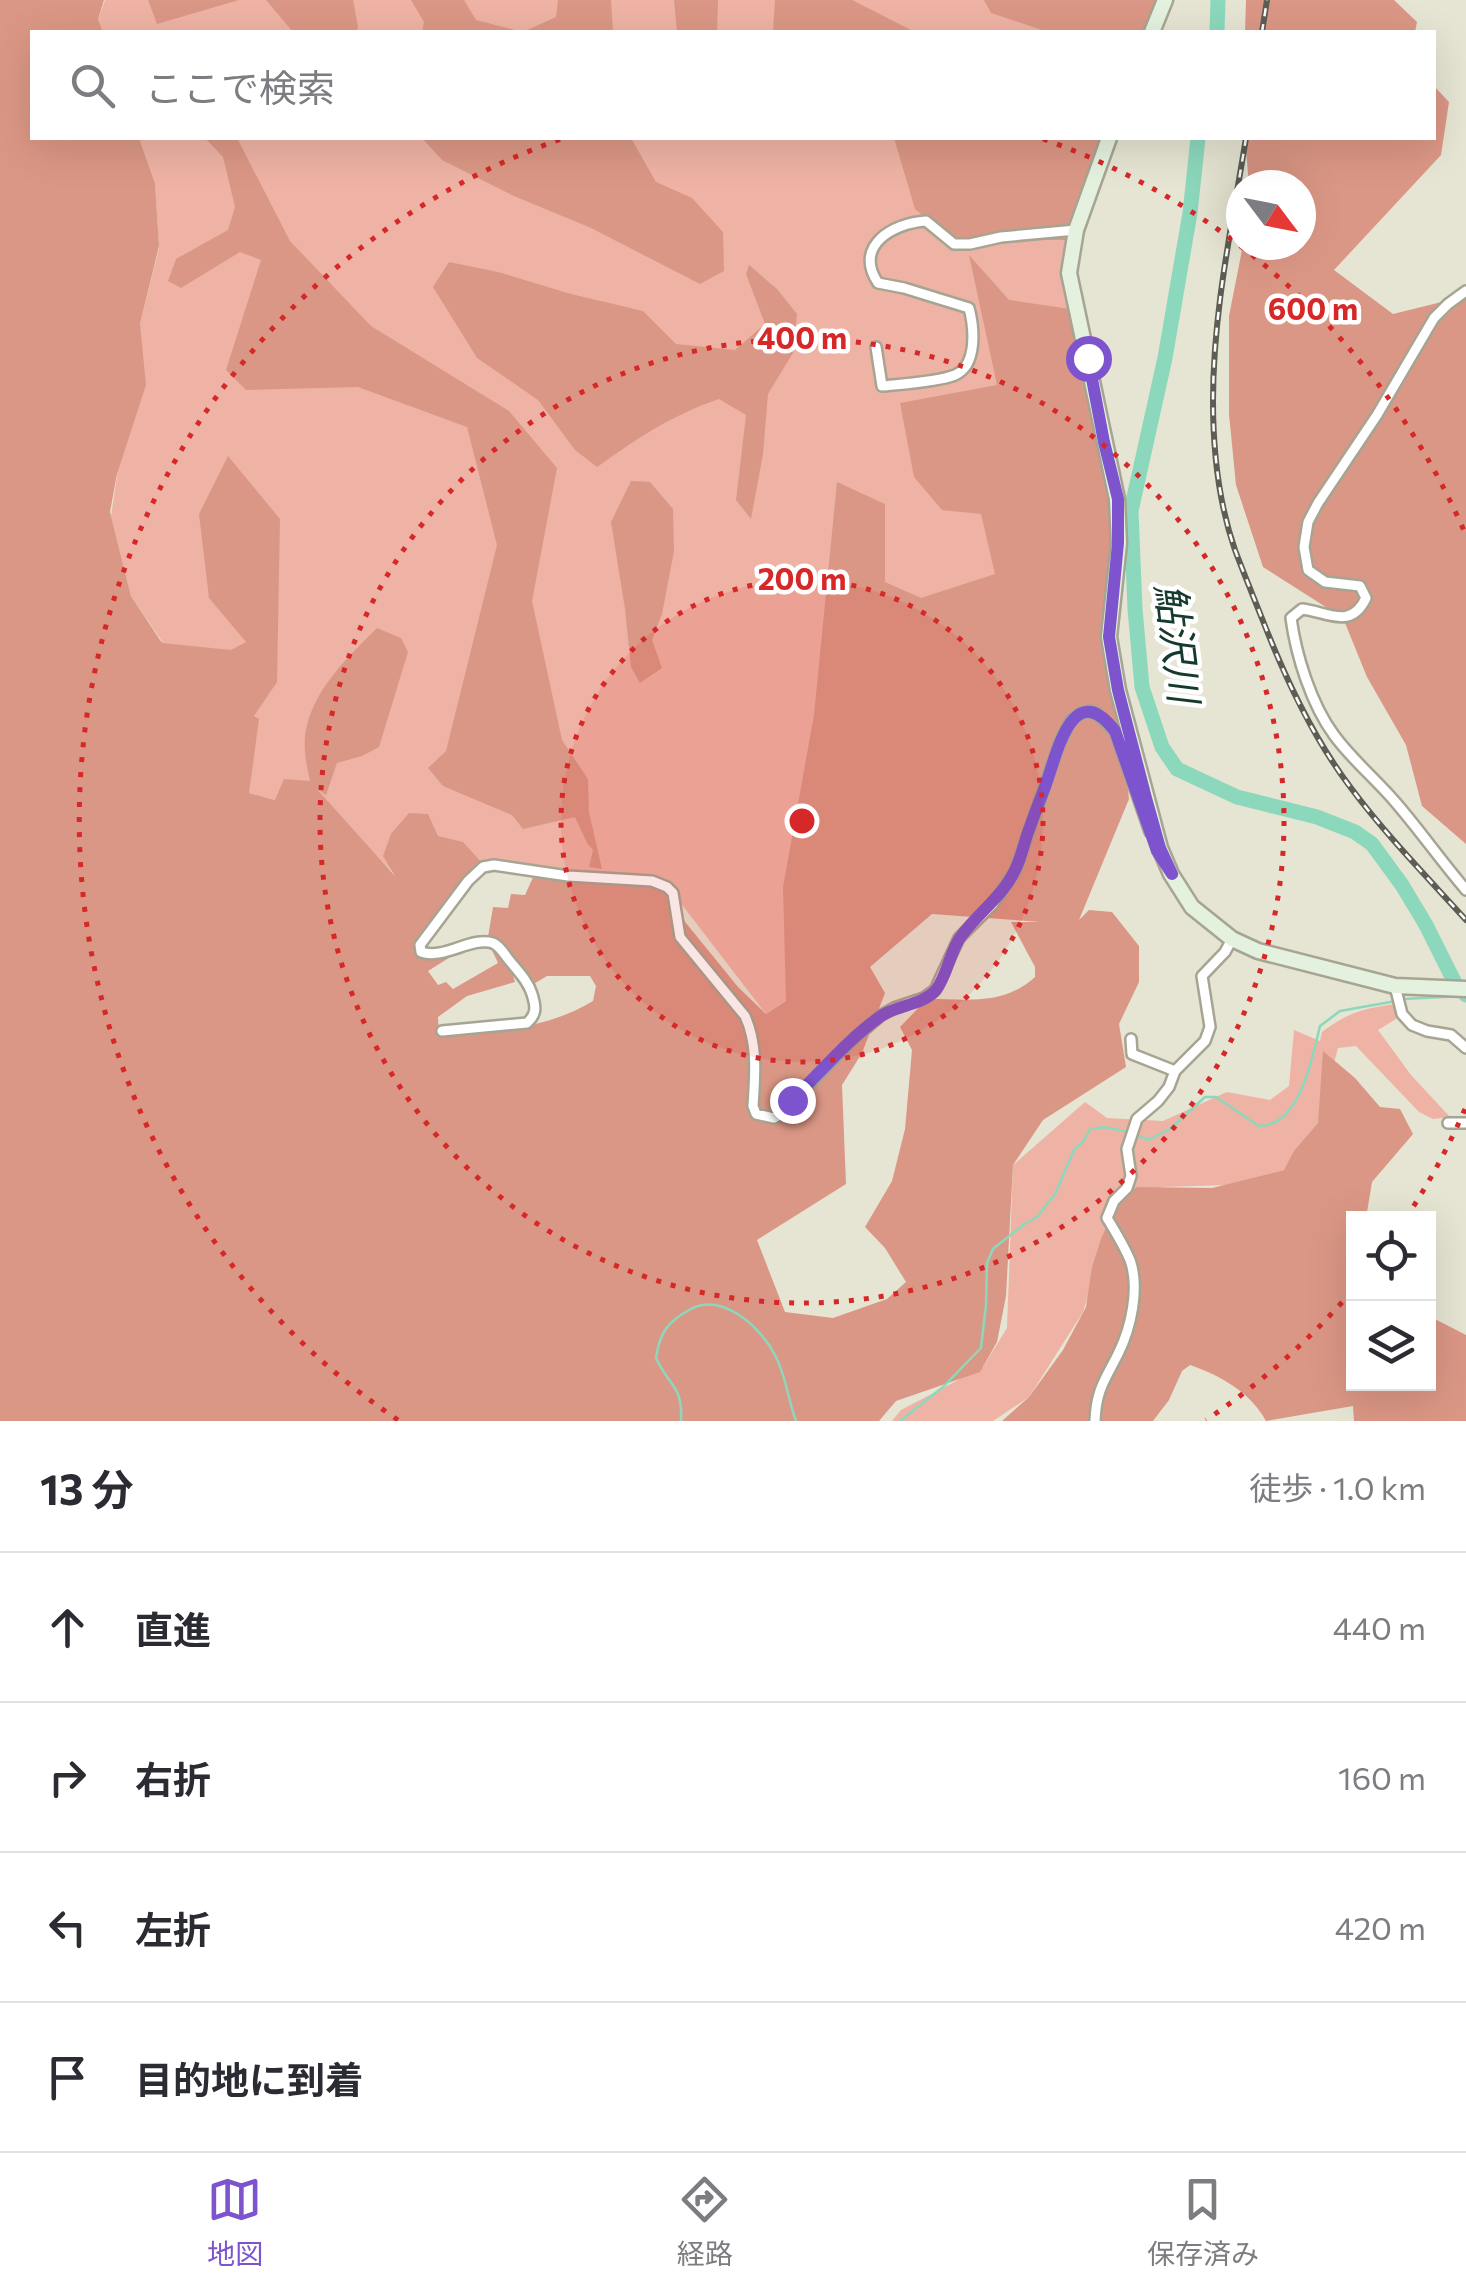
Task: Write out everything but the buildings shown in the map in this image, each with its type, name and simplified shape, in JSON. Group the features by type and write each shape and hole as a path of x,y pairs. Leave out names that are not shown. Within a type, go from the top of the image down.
{"street":[{"path":"1153,30 1151,17 1157,0"},
{"path":"1153,30 1165,0"},
{"path":"1108,140 1076,230 1070,272 1118,499 1109,637 1118,690 1146,798 1172,874"},
{"path":"876,347 882,386 958,374 972,351 969,308 878,283 870,260 874,245 891,230 926,222 954,244 970,244 1001,236 1076,230"},
{"path":"1466,291 1434,318 1308,522 1304,547 1308,570 1325,582 1360,586 1366,598 1350,616 1331,617 1322,611 1302,609 1291,618 1295,648 1332,733 1398,805 1466,890"},
{"path":"442,1031 527,1023 536,1008 530,988 493,943 481,942 431,956 421,952 420,945 476,871 494,865 568,876 652,881 673,893 680,936 746,1016 755,1057 753,1106 756,1114 774,1118 880,1016 936,990 959,938 992,904 1015,871 1065,729 1081,713 1090,711 1108,721 1115,731 1157,851 1192,907 1232,939 1258,951 1395,986 1466,989"},
{"path":"1095,1421 1099,1390 1120,1350 1131,1317 1134,1276 1130,1260 1107,1218 1131,1176 1127,1150 1136,1119 1158,1101 1210,1028 1202,976 1232,939"},
{"path":"1395,986 1402,1014 1412,1025 1451,1035 1466,1048"},
{"path":"1131,1039 1132,1054 1176,1072"},
{"path":"1448,1122 1466,1123"}],"shaded area":[{"path":"0,0 104,0 98,19 102,30 30,30 30,140 140,140 155,183 159,246 140,324 146,385 117,474 110,512 131,596 162,643 231,650 246,642 209,598 199,514 228,456 280,519 277,682 254,716 259,719 249,793 275,800 284,779 310,781 305,739 318,697 335,672 377,628 401,638 408,652 379,747 337,763 326,795 316,788 395,876 383,856 391,834 409,813 428,814 438,836 463,842 482,863 417,951 454,951 428,971 438,985 446,982 453,989 498,963 491,948 506,962 515,982 467,996 438,1017 439,1034 498,1031 538,1023 593,1001 596,986 590,976 547,976 532,985 488,937 493,907 508,908 511,894 525,895 535,873 655,886 673,893 677,912 738,987 766,1014 786,1001 783,887 814,715 837,482 885,504 885,582 921,598 995,574 981,514 942,510 914,477 900,403 997,385 969,255 1009,300 1077,310 1118,513 1111,621 1129,799 1079,920 1089,910 1112,912 1139,946 1139,982 1119,1024 1126,1067 1043,1120 1013,1165 1006,1296 997,1342 980,1372 896,1401 879,1421 0,1421","holes":["932,914 1040,922 1011,922 1035,967 1035,977 998,997 927,999 900,1027 912,1050 905,1129 892,1181 865,1227 885,1248 906,1282 887,1299 833,1318 785,1312 757,1240 846,1184 842,1085 862,1053 885,993 870,967"]},
{"path":"105,0 1162,0 1146,30 102,30 98,19"},
{"path":"148,0 239,0 157,24"},
{"path":"266,0 353,0 357,30 291,30"},
{"path":"411,0 464,0 476,20 515,30 422,30 424,22"},
{"path":"558,0 611,0 613,30 527,30 556,17"},
{"path":"674,0 718,0 717,30 677,30"},
{"path":"775,0 852,0 911,30 773,30"},
{"path":"984,0 1163,0 1149,30 1042,30 991,13"},
{"path":"1246,0 1394,0 1417,22 1415,30 1245,30"},
{"path":"1436,88 1449,102 1441,155 1334,270 1393,314 1466,296 1466,844 1422,806 1406,745 1367,677 1343,618 1263,567 1236,485 1229,414 1229,316 1240,260 1316,260 1316,170 1248,170 1245,140 1436,140"},
{"path":"140,140 1100,140 1070,240 1101,537 786,1001 766,1014 673,893 513,868 395,875 305,781 275,800 249,793 168,664 161,640 131,596 111,516 140,324 159,248 155,183"},
{"path":"207,140 238,140 290,241 371,326 509,411 557,468 532,601 562,740 588,779 589,812 602,869 589,867 593,850 575,817 523,829 512,815 443,786 428,768 446,751 497,545 467,427 358,387 246,390 226,370 261,260 240,252 181,288 168,281 176,259 228,230 235,207 223,157"},
{"path":"424,140 632,140 656,182 692,198 723,232 724,271 700,284 591,228 442,160"},
{"path":"895,140 1101,140 1070,240 951,239 915,209"},
{"path":"449,262 643,311 676,344 735,350 765,324 746,274 749,265 777,289 797,314 793,353 768,394 763,454 751,519 736,500 746,415 719,399 655,428 597,467 575,450 538,400 477,358 433,287"},
{"path":"631,481 650,482 673,509 674,551 662,614 652,640 662,668 640,683 631,667 611,522"},
{"path":"1395,1004 1396,1019 1378,1030 1411,1075 1450,1117 1433,1119 1419,1112 1356,1046 1338,1048 1318,1123 1284,1170 1225,1185 1162,1187 1118,1201 1083,1312 1029,1397 993,1421 892,1421 901,1410 983,1367 1007,1328 1013,1165 1085,1102 1107,1118 1163,1121 1227,1092 1270,1100 1289,1086 1294,1030 1320,1041 1322,1032 1348,1016"},
{"path":"1323,1051 1355,1078 1380,1107 1400,1109 1413,1134 1372,1182 1367,1211 1346,1211 1346,1391 1436,1391 1436,1320 1466,1335 1466,1421 1354,1421 1353,1406 1266,1421 1234,1386 1190,1365 1182,1371 1169,1400 1153,1421 1002,1421 1029,1397 1063,1350 1086,1307 1092,1267 1118,1201 1137,1187 1212,1188 1284,1170 1294,1151 1318,1123"}],"waterway":[{"name":"鮎沢川","path":"1217,30 1218,0"},
{"name":"鮎沢川","path":"1198,140 1190,213 1165,358 1131,511 1142,687 1162,747 1177,769 1237,797 1317,817 1355,832 1372,844 1402,885 1457,987 1466,995"},
{"path":"1404,999 1461,996"},
{"path":"1136,1135 1149,1140 1171,1128 1205,1097 1216,1097 1259,1126 1273,1123 1285,1115 1302,1088 1320,1026 1340,1011 1396,1001"},
{"path":"900,1421 943,1387 981,1348 987,1263 993,1249 1037,1217 1055,1194 1074,1150 1090,1129 1104,1127 1129,1132"},
{"path":"681,1421 677,1393 656,1358 670,1324 701,1305 726,1308 760,1333 782,1371 796,1421"}],"railway":[{"path":"1262,30 1267,0"},
{"path":"1246,140 1224,269 1214,368 1216,458 1229,532 1281,665 1324,749 1378,822 1466,920"}],"route":[{"path":"792,1100 880,1016 936,990 959,938 992,904 1015,871 1065,729 1081,713 1097,714 1115,731 1157,851 1172,874 1146,798 1118,690 1109,637 1118,499 1088,358"}]}
